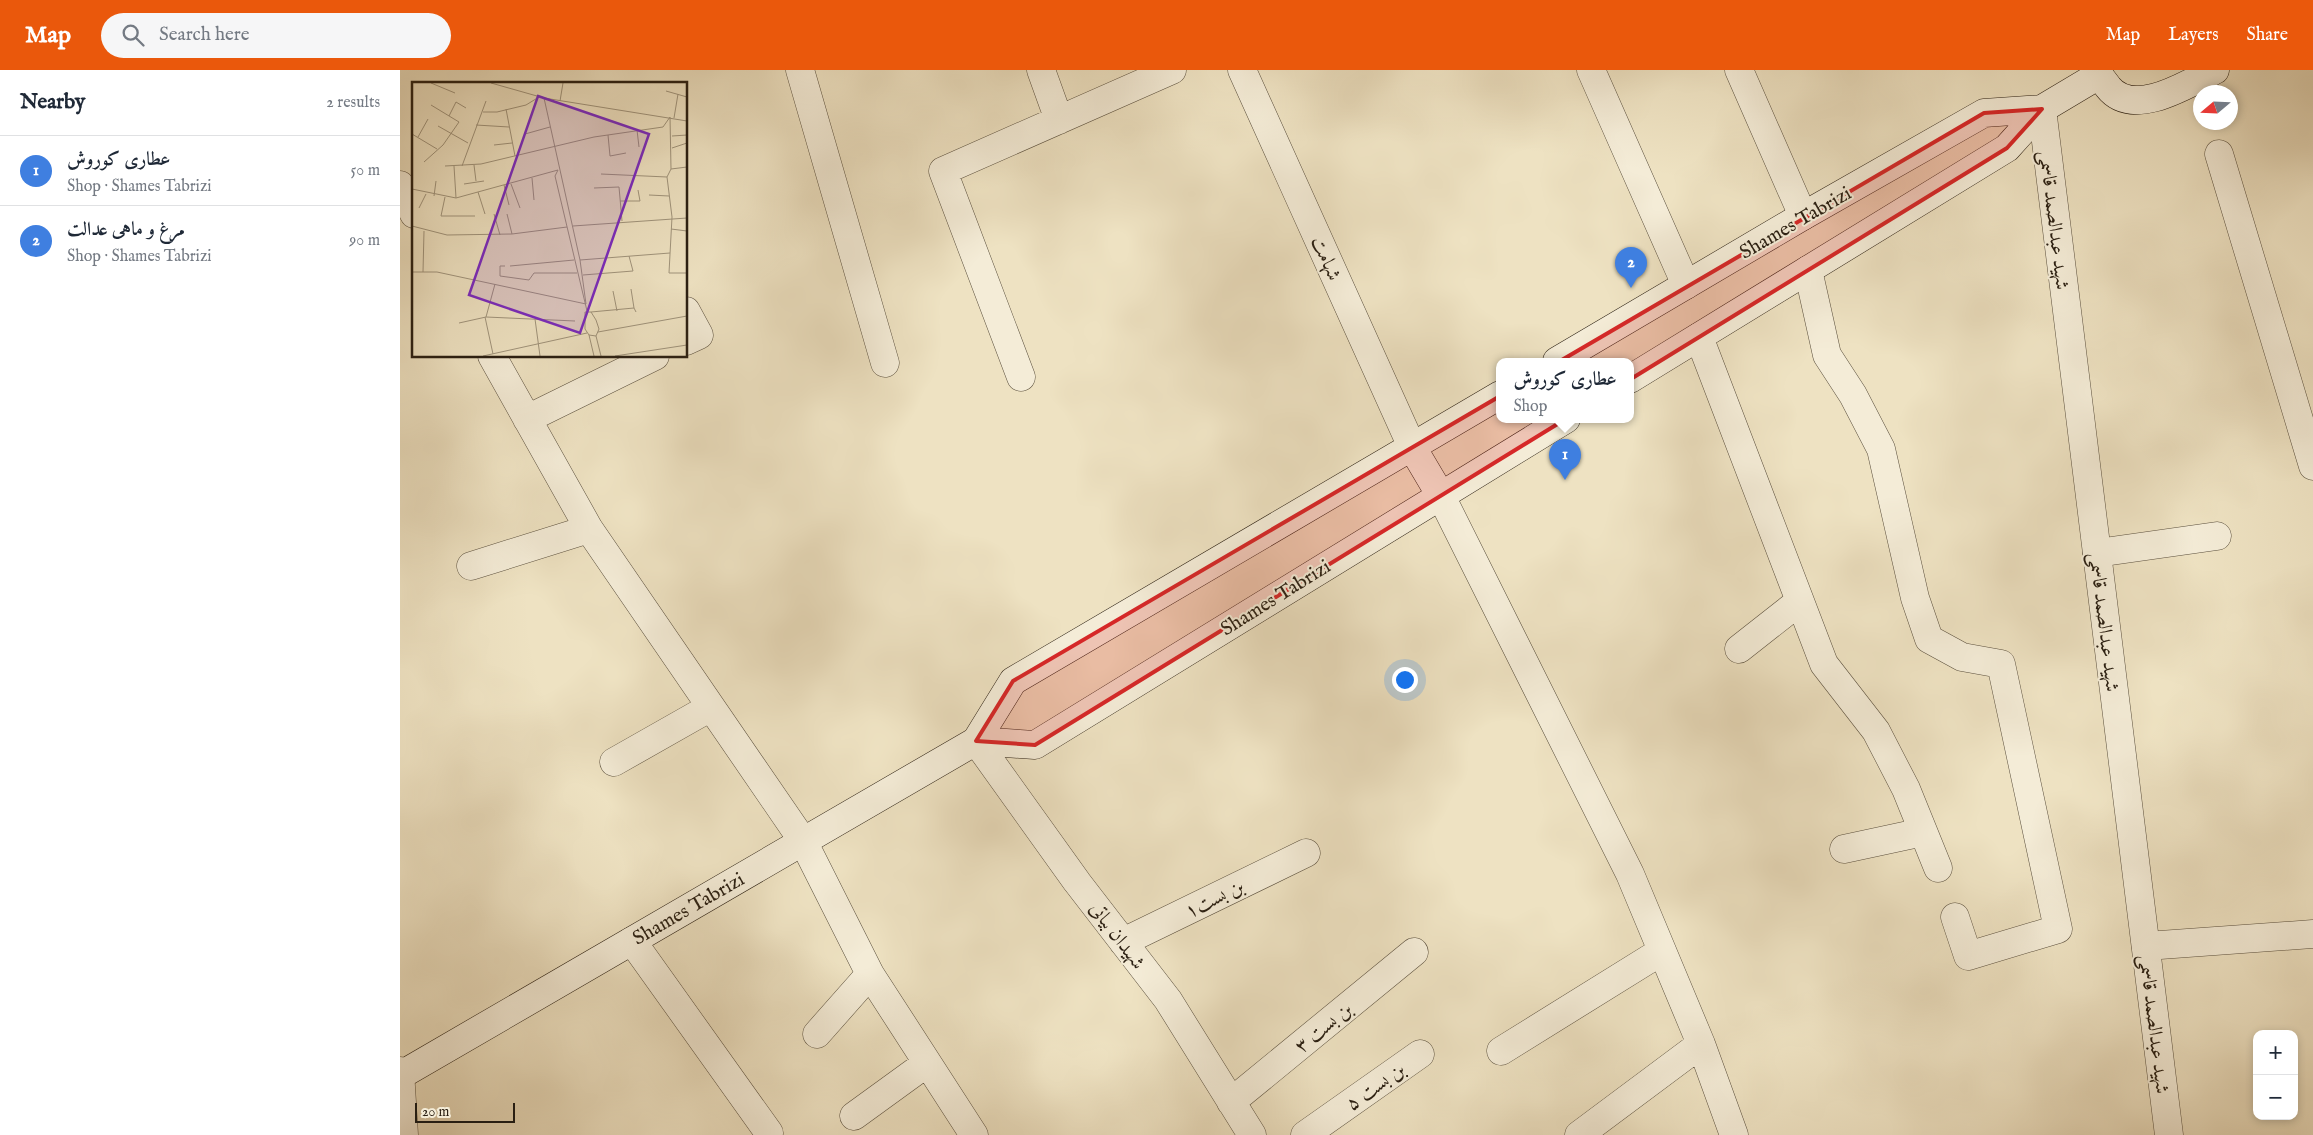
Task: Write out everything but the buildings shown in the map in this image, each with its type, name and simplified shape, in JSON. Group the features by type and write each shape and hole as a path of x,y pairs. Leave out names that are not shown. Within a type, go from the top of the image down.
{"street":[{"path":"800,70 885,363"},
{"path":"1041,70 1058,120"},
{"path":"1021,376 943,171 1172,70"},
{"name":"شهامت","path":"1242,70 1412,447 1441,496 1630,874 1701,1044 1734,1135"},
{"path":"1591,70 1686,285"},
{"path":"1739,70 1803,216"},
{"path":"2098,73 2112,92 2124,99 2152,100 2215,70"},
{"name":"Shames Tabrizi","path":"1634,377 2007,148 2042,109 2098,73"},
{"name":"Shames Tabrizi","path":"1562,358 1803,216 1984,113 2042,109"},
{"name":"شهید عبدالصمد قاسمی","path":"2042,109 2169,1135"},
{"path":"2219,154 2313,466"},
{"path":"400,177 412,172"},
{"path":"400,185 412,210"},
{"path":"1808,270 1827,355 1853,395 1881,449 1915,598 1929,640 1962,657 2001,664 2058,929 1968,956 1955,917"},
{"path":"688,315 699,335 688,340"},
{"path":"1699,337 1824,664 1876,731 1906,790 1938,868"},
{"path":"493,358 589,529 803,841 870,974 974,1135"},
{"path":"528,419 651,358"},
{"name":"Shames Tabrizi","path":"401,1075 976,741 1013,681 1496,397"},
{"name":"Shames Tabrizi","path":"976,741 1035,745 1560,423"},
{"path":"471,566 589,529"},
{"path":"2097,553 2217,536"},
{"path":"1739,649 1800,601"},
{"path":"614,762 711,707"},
{"name":"شهیدان بیاتی","path":"976,741 1077,882 1168,1000 1252,1135"},
{"path":"1844,850 1923,832"},
{"name":"بن بست۱","path":"1123,942 1306,853"},
{"path":"2146,946 2313,934"},
{"path":"632,941 769,1133"},
{"path":"1501,1050 1662,951"},
{"name":"بن بست ۳","path":"1231,1102 1414,952"},
{"path":"817,1034 870,974"},
{"path":"1579,1135 1701,1044"},
{"name":"بن بست ۵","path":"1304,1135 1420,1054"},
{"path":"854,1116 927,1063"},
{"path":"400,1071 403,1127 425,1135"}],"highlighted area":[{"path":"2042,109 2007,148 1035,745 976,741 1013,681 1984,113"}],"place":[{"name":"مرغ و ماهی عدالت","path":"1631,288"},
{"name":"عطاری کوروش","path":"1565,480"}]}
